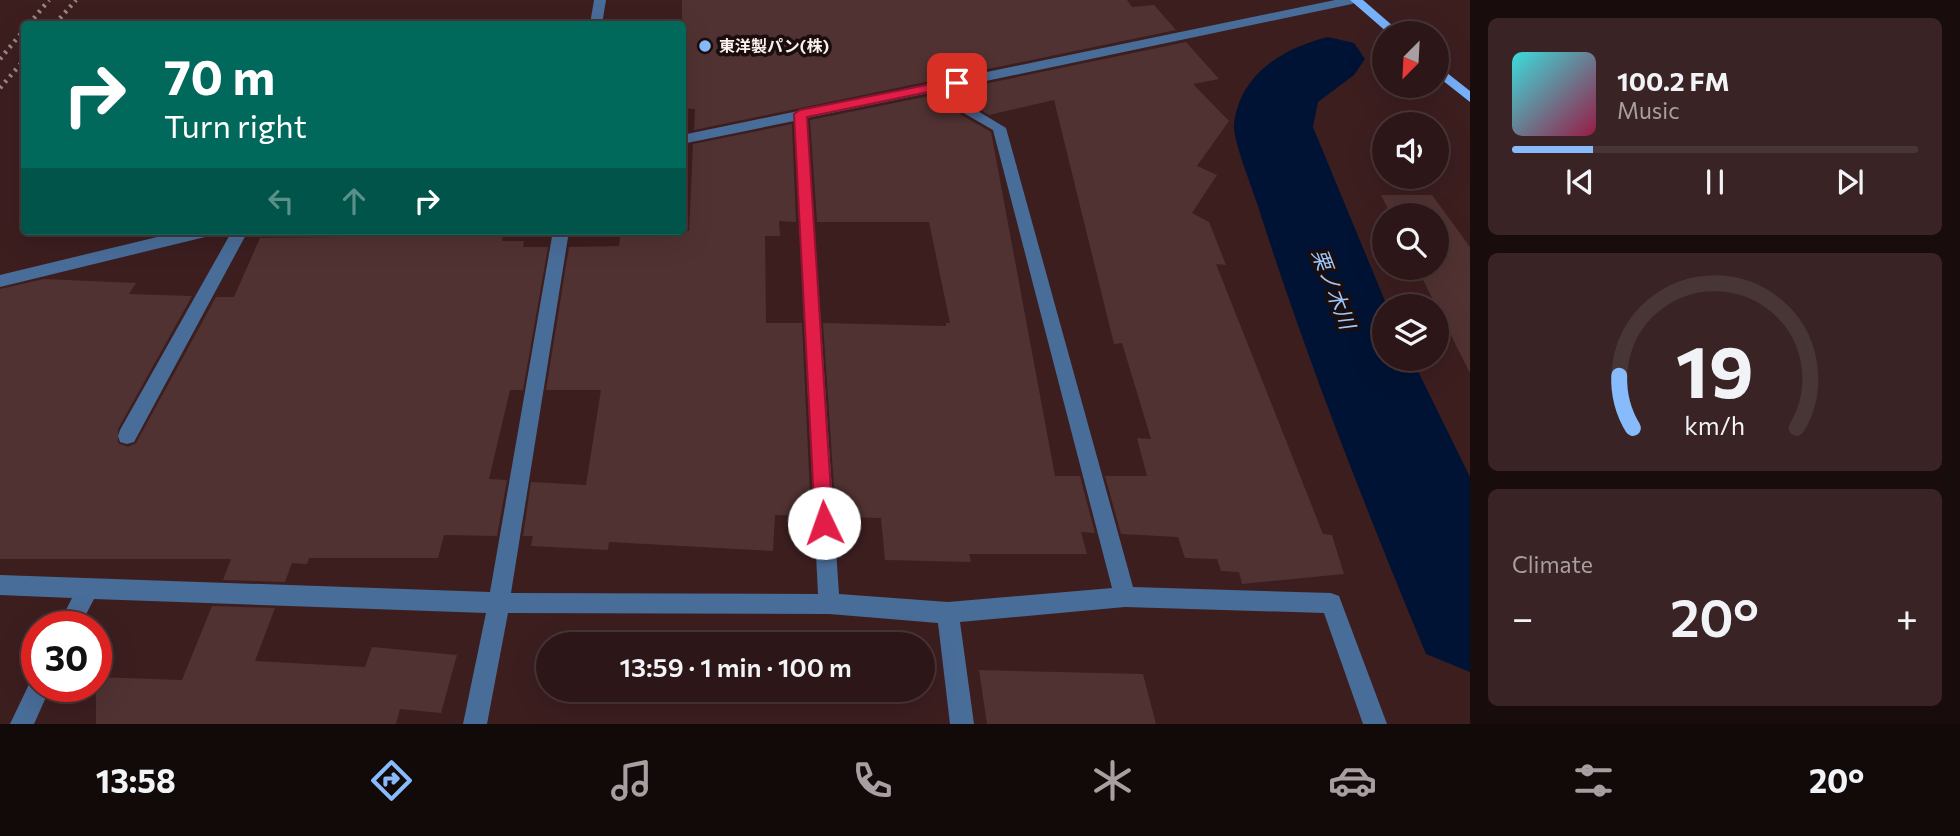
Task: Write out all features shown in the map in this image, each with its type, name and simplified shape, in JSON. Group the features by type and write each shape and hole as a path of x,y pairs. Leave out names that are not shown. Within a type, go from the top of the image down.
{"main road":[{"path":"1354,0 1380,21"},
{"path":"1449,79 1470,97"}],"street":[{"path":"596,21 600,0"},
{"path":"686,138 1354,0"},
{"path":"931,88 999,128 1125,597"},
{"path":"800,114 829,604"},
{"path":"0,281 189,235"},
{"path":"127,436 238,235"},
{"path":"474,724 499,603 560,235"},
{"path":"0,585 499,603 829,604 948,613 1125,597 1331,604 1375,724"},
{"path":"77,611 89,587"},
{"path":"948,613 962,724"},
{"path":"22,724 32,702"}],"building":[{"path":"682,0 1127,0 1132,7 1154,5 1176,30 694,130 695,109 686,108 686,21 682,21"},
{"path":"1186,42 1219,79 1193,84 1229,121 1197,166 1217,175 1192,213 1209,222 1226,265 1216,264 1323,534 1332,535 1344,574 1242,584 1239,572 1221,571 1217,559 1185,558 1178,537 1121,534 1105,476 1147,476 1137,438 1151,439 1122,343 1114,344 1054,100 989,115 950,91"},
{"path":"929,96 991,132 1055,476 1080,476 1095,533 1081,532 1087,554 969,554 971,562 885,560 881,518 836,517 823,323 946,326 946,323 950,323 929,222 817,222 810,120"},
{"path":"792,124 796,222 779,221 780,236 765,236 766,323 802,323 811,516 775,515 773,551 609,542 608,550 531,546 533,536 523,536 531,482 586,485 601,390 546,390 569,247 619,246 620,235 686,235 686,231 689,231 693,144"},
{"path":"1381,195 1432,195 1438,203 1385,203"},
{"path":"1449,218 1470,247 1470,373 1449,331 1449,294 1430,294 1423,280 1449,280"},
{"path":"503,235 502,241 524,241 523,247 548,247 523,390 510,390 489,479 507,480 497,536 444,535 438,558 309,558 307,564 292,563 285,582 223,580 231,559 0,559 0,289 44,279 136,283 129,294 192,296 118,429 118,443 128,447 136,443 216,297 234,297 260,238"},
{"path":"212,606 275,608 255,661 365,667 372,647 457,655 441,713 400,709 396,724 96,724 96,702 112,702 112,678 182,680"},
{"path":"979,670 1143,674 1156,724 987,724"}],"waterway":[{"name":"栗ノ木川","path":"1328,59 1281,92 1273,127 1334,296 1470,611"}],"railway":[{"path":"32,21 49,0"},
{"path":"58,21 76,0"},
{"path":"0,59 21,34"},
{"path":"0,88 21,64"}],"place":[{"name":"東洋製パン(株)","path":"705,46"}],"route":[{"path":"824,523 800,114 957,83"}]}
